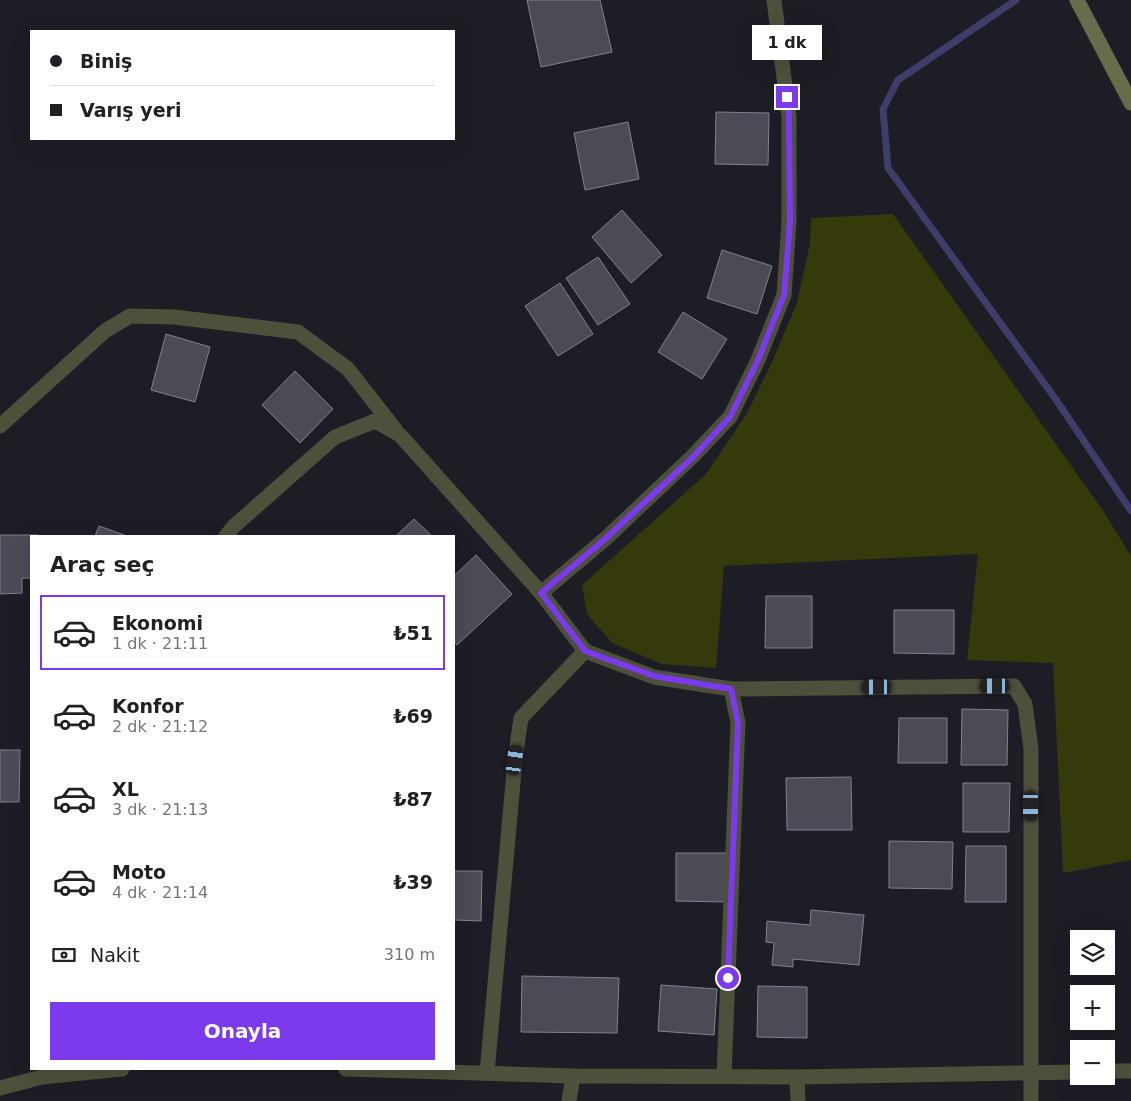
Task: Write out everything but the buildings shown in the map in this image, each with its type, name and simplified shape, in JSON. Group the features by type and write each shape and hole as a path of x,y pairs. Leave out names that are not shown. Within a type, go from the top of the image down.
{"street":[{"path":"541,593 604,540 692,458 730,417 758,360 784,295 790,222 789,117 774,0"},
{"path":"1077,0 1131,103"},
{"path":"0,426 105,331 130,316 174,317 298,332 348,369 400,435 541,593 585,651 654,676 731,689 1014,686 1026,704 1031,749 1031,1101"},
{"path":"227,535 232,528 335,437 375,421 400,435"},
{"path":"487,1073 515,760 521,718 585,651"},
{"path":"724,1076 738,723 731,689"},
{"path":"0,1088 42,1077 112,1070"},
{"path":"381,1070 573,1076 797,1076 1070,1072"},
{"path":"1115,1071 1131,1071"},
{"path":"570,1101 573,1076"},
{"path":"797,1076 798,1101"}],"green space":[{"path":"893,214 1104,512 1131,556 1131,860 1063,873 1053,663 967,660 978,554 724,566 716,668 662,664 612,643 587,614 582,585 706,474 747,413 772,362 797,303 810,243 811,218"}],"waterway":[{"path":"1016,0 898,80 883,109 888,168 1057,401 1131,511"}],"route":[{"path":"728,978 738,723 731,689 654,676 585,651 541,593 604,540 692,458 730,417 758,360 784,295 790,222 789,117 787,97"}]}
